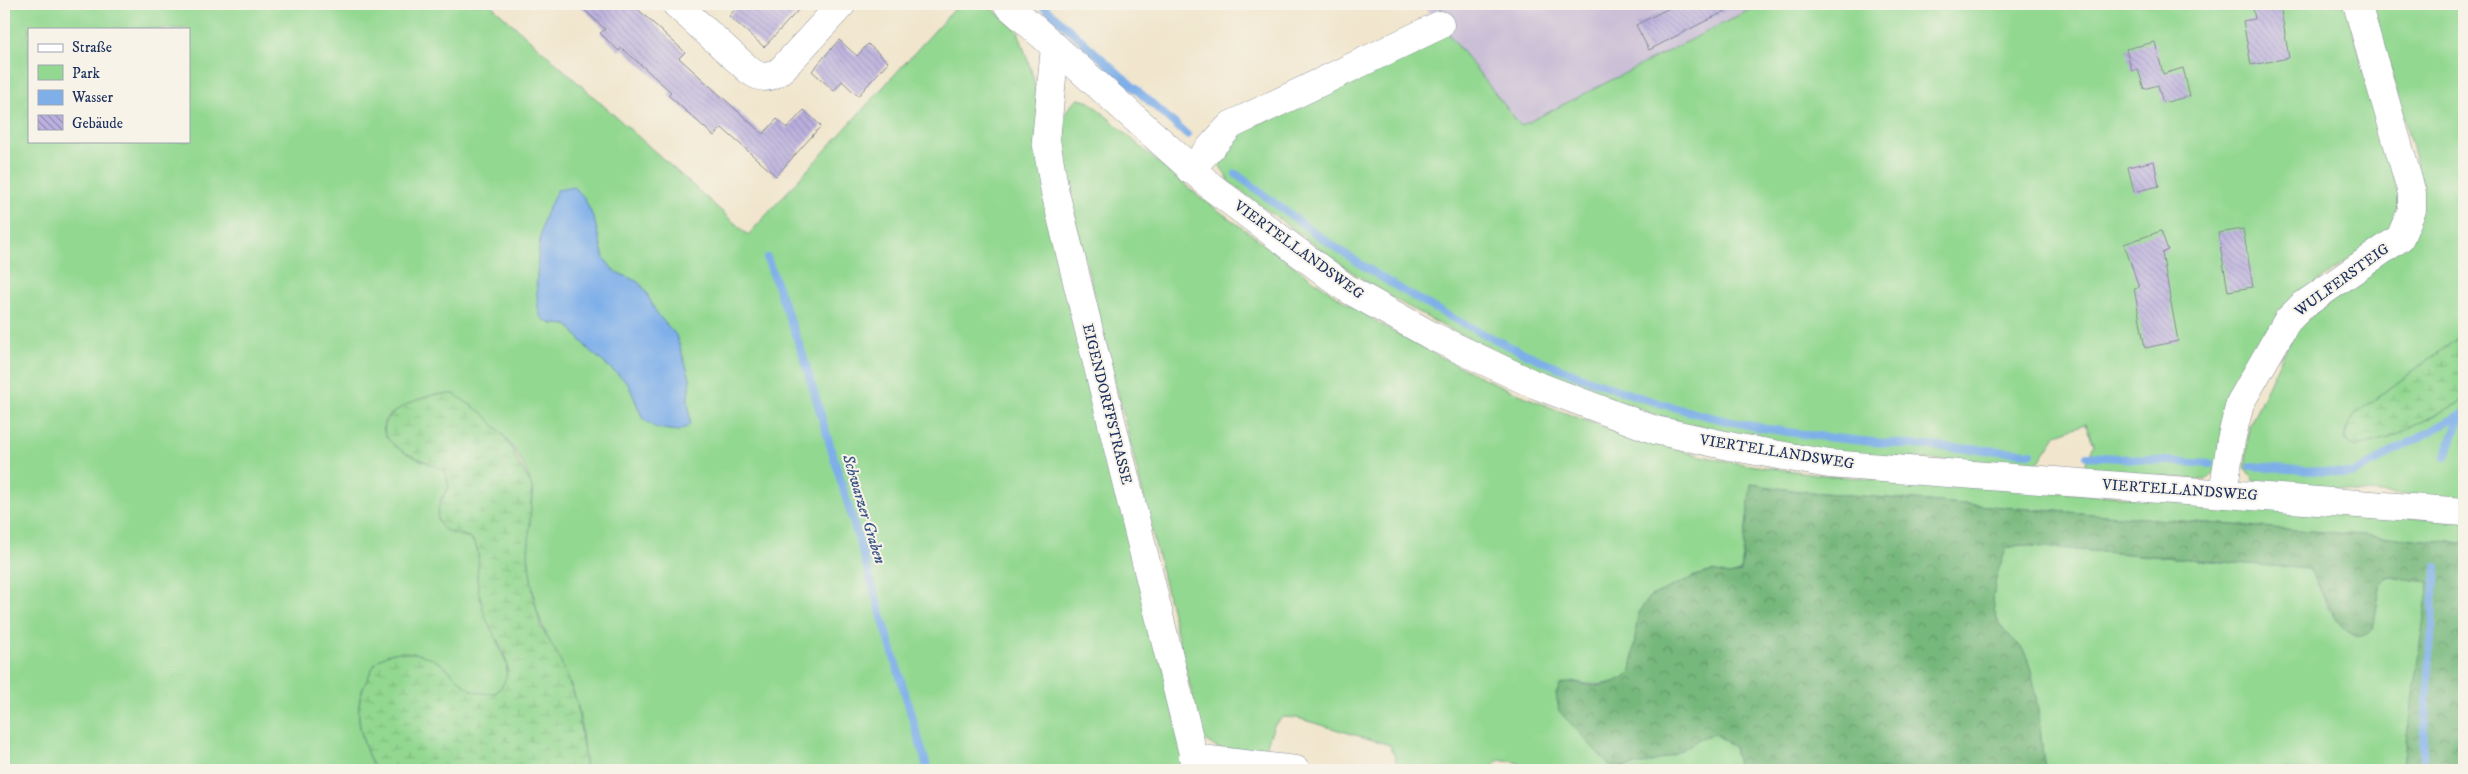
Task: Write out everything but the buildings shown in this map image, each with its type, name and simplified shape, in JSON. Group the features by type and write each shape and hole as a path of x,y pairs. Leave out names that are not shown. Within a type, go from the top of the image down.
{"street":[{"path":"676,4 750,71 764,78 772,76 783,68 842,4"},
{"path":"1007,4 1055,47"},
{"name":"WULFERSTEIG","path":"2223,494 2231,440 2240,403 2288,321 2302,306 2400,238 2412,210 2412,193 2358,4"},
{"path":"1190,170 1231,125 1440,25"},
{"name":"VIERTELLANDSWEG","path":"1055,47 1190,170 1346,288 1432,336 1531,383 1655,430 1734,447 1829,464 2464,512"},
{"name":"EIGENDORFFSTRASSE","path":"1055,47 1046,140 1055,192 1195,764 1296,770"}],"shaded area":[{"path":"1422,4 1761,4 1521,126"}],"green space":[{"path":"4,4 490,4 748,235 959,4 987,4 1018,31 1034,79 1037,103 1187,770 586,770 577,703 573,689 542,625 534,598 528,542 532,489 526,471 511,446 492,424 458,397 442,395 418,401 395,411 384,423 384,432 397,447 445,471 449,487 440,500 447,531 470,538 476,546 479,559 477,580 496,639 507,665 506,681 496,693 484,694 468,689 446,667 423,656 398,653 383,657 375,664 359,704 362,738 375,770 4,770","holes":["594,219 604,258 614,271 638,282 645,290 656,314 676,335 690,378 688,398 690,423 643,419 628,383 589,350 568,325 551,324 536,285 539,261"]},
{"path":"1761,4 2346,4 2399,197 2396,215 2387,232 2283,307 2216,470 2206,480 2083,470 2094,444 2085,424 2057,434 2036,466 1841,454 1711,430 1655,415 1537,370 1443,326 1394,299 1353,273 1230,183 1219,164 1237,135 1446,31 1521,126"},
{"path":"2373,4 2464,4 2464,312 2457,339 2355,414 2345,431 2345,440 2354,447 2392,437 2457,404 2464,398 2464,499 2256,484 2245,469 2249,426 2295,330 2336,296 2423,188"},
{"path":"1079,99 1090,102 1169,172 1206,201 1312,279 1364,314 1414,343 1493,383 1618,432 1702,456 1832,476 2464,521 2464,543 1798,491 1751,484 1741,572 1729,575 1713,571 1695,576 1649,597 1638,613 1631,673 1616,681 1602,684 1571,681 1621,768 1673,755 1701,736 1715,734 1734,747 1739,770 1537,770 1536,767 1500,759 1489,770 1404,770 1398,766 1390,745 1297,718 1283,717 1274,725 1265,750 1219,749 1203,739 1063,169 1061,130 1063,121 1071,105"},
{"path":"2464,312 2464,398 2457,404 2392,437 2354,447 2349,444 2346,432 2355,414 2457,339"},
{"path":"454,394 484,414 507,440 532,487 528,558 534,599 541,627 559,657 577,703 586,770 375,770 362,738 359,704 362,693 375,664 390,654 407,652 431,658 446,668 470,689 477,692 496,693 506,678 506,659 483,610 477,580 479,559 476,546 467,537 447,531 439,522 438,510 449,487 445,471 394,445 386,436 384,427 394,412 414,401 434,395"},
{"path":"1751,484 1798,491 2464,543 2464,770 2402,770 2429,582 2390,577 2381,581 2373,629 2367,634 2357,637 2340,624 2308,569 2020,545 2007,548 1999,568 1994,591 1995,613 2005,631 2020,647 2028,661 2035,693 2045,770 1739,770 1734,747 1715,734 1703,737 1660,760 1633,766 1610,766 1559,711 1556,694 1560,685 1574,682 1594,686 1603,685 1631,673 1638,613 1649,597 1695,576 1713,571 1729,575 1741,572"},
{"path":"2020,545 2308,569 2315,578 2328,608 2373,629 2381,582 2390,577 2430,582 2402,770 2045,770 2035,693 2028,661 2020,647 2005,631 1995,613 1994,591 1999,568 2007,548"}],"water":[{"path":"574,187 584,197 594,219 604,258 614,271 638,282 645,290 657,314 676,335 690,378 688,398 690,423 687,427 678,431 656,428 643,419 628,383 589,350 568,325 551,323 542,318 539,312 537,301 538,256 543,222 557,190"}],"waterway":[{"path":"1041,4 1187,135"},
{"path":"1236,174 1314,232 1387,281 1484,334 1535,358 1588,379 1694,413 1782,431 1888,443 2031,453"},
{"name":"Schwarzer Graben","path":"767,258 802,352 928,770"},
{"path":"2251,466 2352,474 2464,413"},
{"path":"2445,457 2460,417"},
{"path":"2087,456 2211,464"},
{"path":"2422,770 2436,567"}]}
